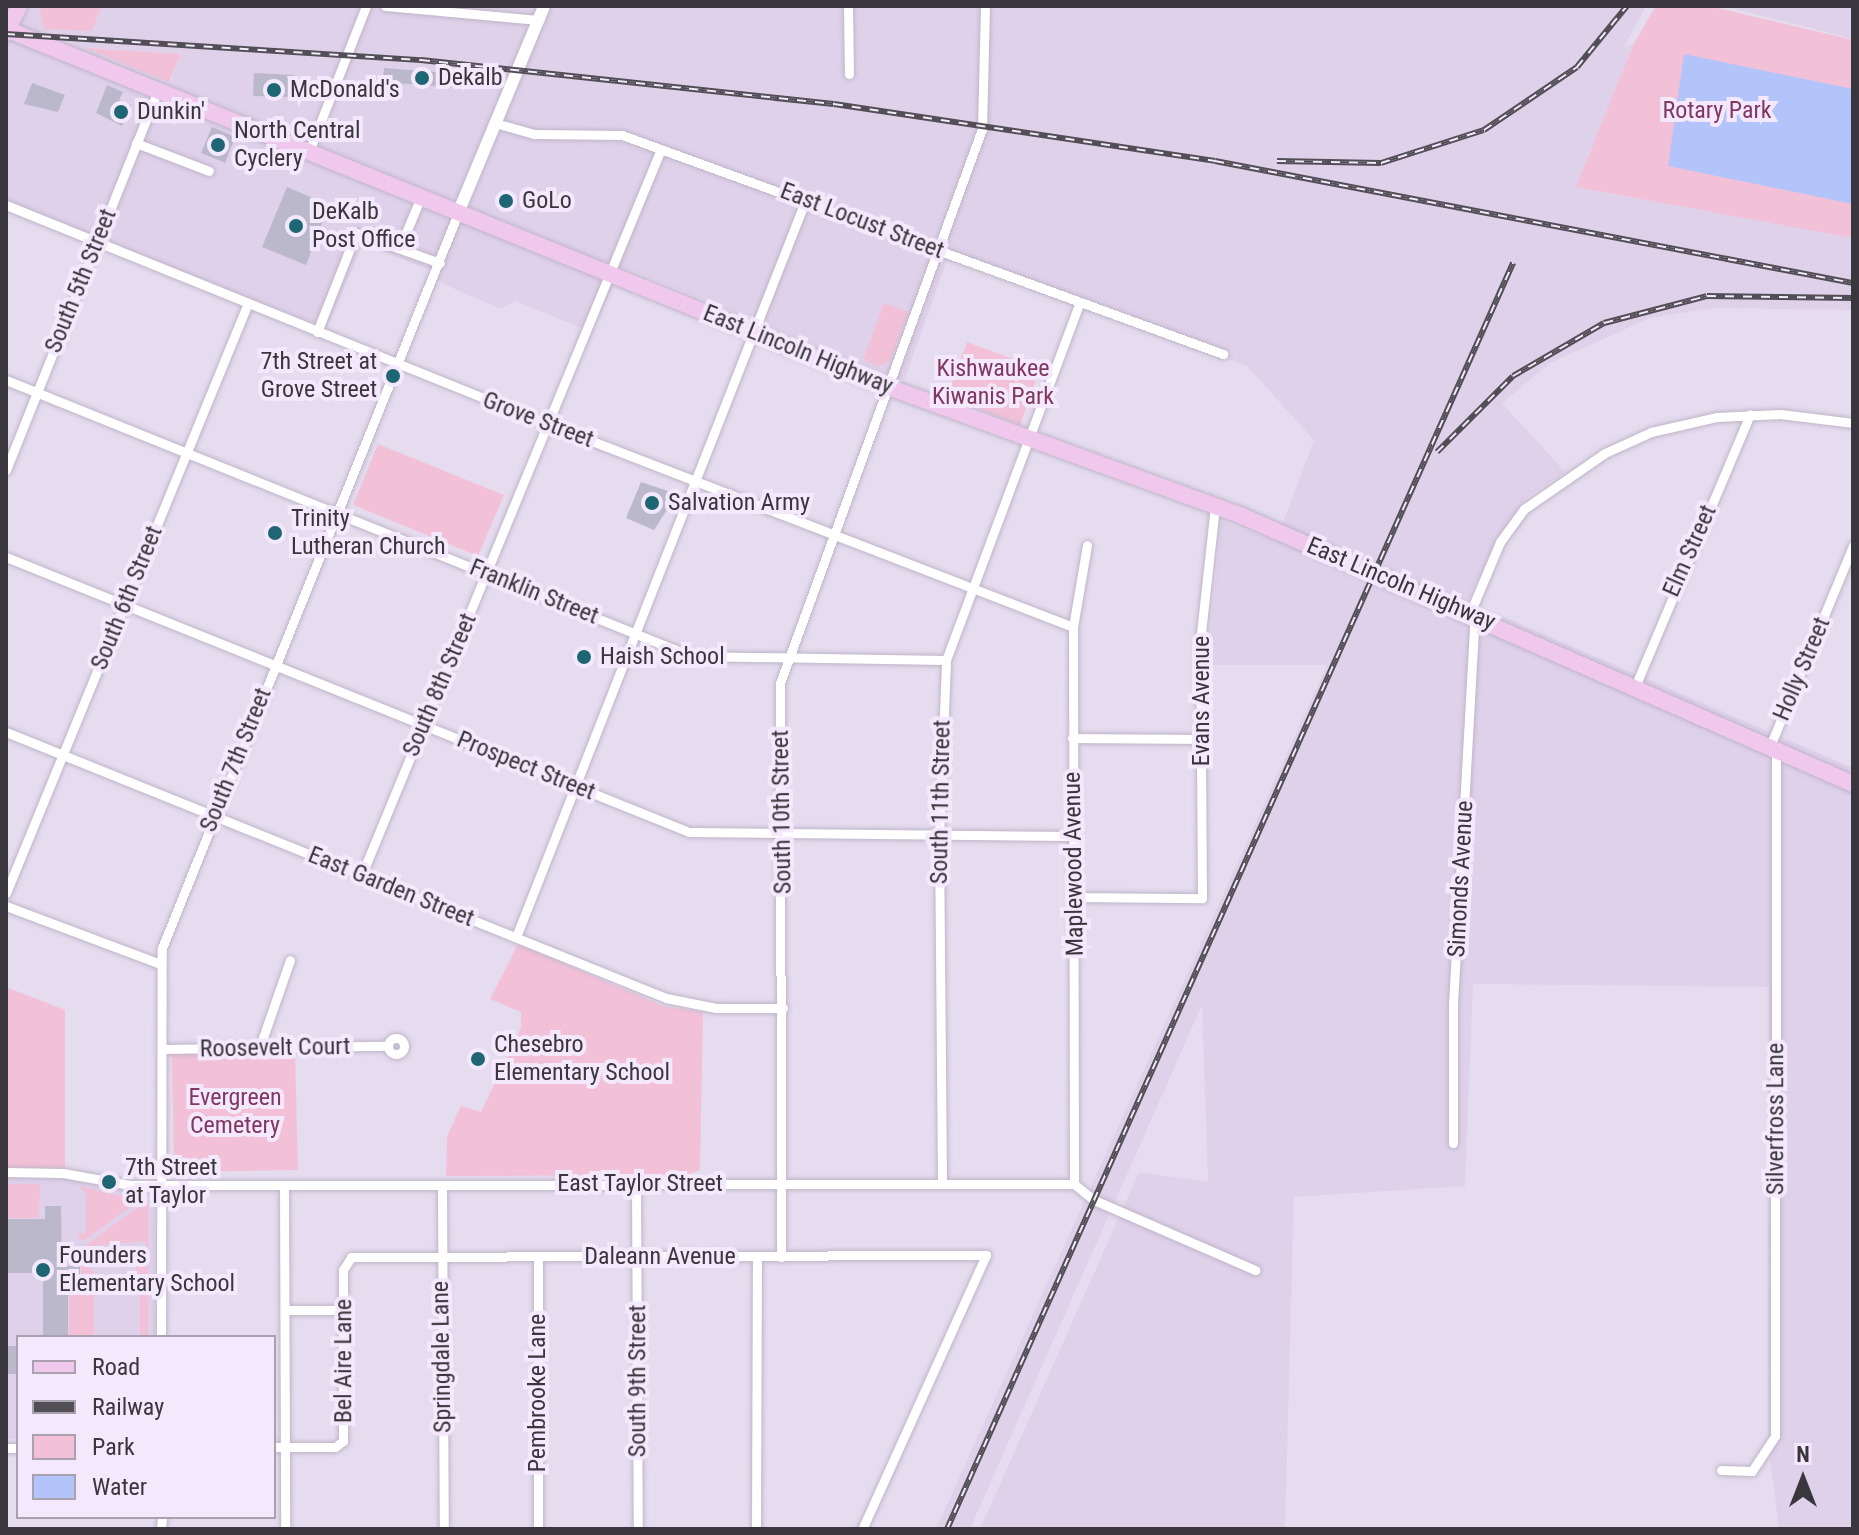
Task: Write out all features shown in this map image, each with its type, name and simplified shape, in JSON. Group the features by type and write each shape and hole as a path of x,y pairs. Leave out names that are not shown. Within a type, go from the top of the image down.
{"main road":[{"path":"6,31 19,6"},
{"name":"East Lincoln Highway","path":"6,31 891,388 1215,506 1473,614 1634,689 1853,784"}],"street":[{"path":"308,154 366,6"},
{"path":"385,6 539,20"},
{"path":"458,213 544,6"},
{"path":"848,6 849,74"},
{"name":"South 10th Street","path":"781,1257 783,1008 780,683 891,388 982,129 985,6"},
{"name":"South 5th Street","path":"6,470 157,93"},
{"name":"East Locust Street","path":"495,123 534,134 614,133 806,199 1223,354"},
{"path":"136,143 209,171"},
{"name":"South 8th Street","path":"362,874 661,149"},
{"path":"400,247 420,199"},
{"path":"516,937 639,634 695,481 757,332 806,199"},
{"name":"Grove Street","path":"6,205 548,424 1073,627"},
{"name":"South 7th Street","path":"161,1335 160,964 214,816 458,213"},
{"path":"317,332 356,233 440,263"},
{"name":"South 11th Street","path":"942,1181 939,837 946,660 1080,302"},
{"name":"South 6th Street","path":"6,893 248,303"},
{"name":"Franklin Street","path":"6,380 701,658 946,660"},
{"path":"1473,614 1507,531 1545,491 1651,432 1750,414 1853,423"},
{"name":"Elm Street","path":"1634,689 1750,414"},
{"name":"Evans Avenue","path":"1075,897 1202,898 1201,630 1215,506"},
{"name":"Maplewood Avenue","path":"1074,1184 1073,627 1087,545"},
{"name":"Holly Street","path":"1773,748 1853,546"},
{"name":"Prospect Street","path":"6,557 689,832 939,837 1074,836"},
{"name":"Simonds Avenue","path":"1453,1143 1453,1004 1473,614"},
{"name":"East Garden Street","path":"6,732 693,1005 783,1008"},
{"path":"1072,738 1202,739"},
{"name":"Silverfross Lane","path":"1721,1470 1744,1474 1761,1464 1775,1436 1773,748"},
{"path":"6,906 160,964"},
{"path":"259,1049 290,960"},
{"name":"Roosevelt Court","path":"162,1049 388,1046"},
{"name":"East Taylor Street","path":"6,1172 161,1185 636,1185 942,1181 1074,1184"},
{"path":"1074,1184 1094,1200 1255,1270"},
{"path":"284,1185 285,1310 279,1447 285,1529"},
{"name":"Springdale Lane","path":"442,1185 440,1257 444,1529"},
{"name":"South 9th Street","path":"636,1185 638,1529"},
{"name":"Daleann Avenue","path":"343,1270 356,1257 986,1255 862,1529"},
{"name":"Pembrooke Lane","path":"538,1257 538,1529"},
{"path":"756,1529 757,1257"},
{"name":"Bel Aire Lane","path":"279,1447 335,1447 344,1437 343,1270"},
{"path":"285,1310 343,1310"}],"shaded area":[{"path":"6,6 1646,6 1624,47 1633,45 1577,187 1853,237 1853,310 1713,308 1650,318 1550,363 1502,403 1565,472 1526,498 1498,538 1467,601 1853,768 1853,1529 1779,1529 1768,1443 1769,987 1473,984 1465,1186 1294,1197 1285,1529 980,1529 1139,1172 1208,1182 1202,1005 970,1529 936,1529 1327,665 1208,665 1221,521 1276,541 1314,440 1247,366 948,258 904,381 623,267 591,332 516,301 501,309 443,284 428,269 363,244 327,327 6,210","holes":["89,48 180,54 170,82"]},
{"path":"1724,6 1853,6 1853,39"},
{"path":"6,1178 80,1179 151,1191 154,1198 155,1335 16,1335 16,1439 6,1439"}],"green space":[{"path":"39,6 102,6 92,31 44,29"},
{"name":"Rotary Park","path":"1656,6 1709,6 1853,40 1853,238 1576,187 1633,45"},
{"path":"86,48 181,54 169,82"},
{"path":"884,303 908,312 890,361 878,366 863,360"},
{"name":"Kishwaukee Kiwanis Park","path":"967,342 1040,369 1020,425 947,397"},
{"path":"378,444 504,495 478,556 353,505"},
{"path":"518,944 663,1006 703,1012 700,1170 687,1175 446,1176 447,1136 461,1106 481,1112 521,1028 521,1012 490,999"},
{"path":"6,987 65,1010 65,1178 6,1177"},
{"name":"Evergreen Cemetery","path":"295,1052 298,1170 174,1172 172,1054"},
{"path":"6,1184 41,1184 38,1218 6,1218"},
{"path":"78,1185 115,1195 144,1197 85,1240 78,1239 78,1233 86,1234 86,1194"},
{"path":"148,1200 148,1249 144,1241 83,1247"},
{"path":"132,1262 148,1262 148,1335 140,1335 140,1278"},
{"path":"81,1263 88,1265 94,1273 94,1335 69,1335 69,1281 81,1281"}],"water":[{"path":"1684,54 1853,89 1853,204 1668,166"}],"building":[{"name":"Dekalb","path":"384,68 461,74 460,88 383,82"},
{"name":"McDonald's","path":"254,73 295,75 294,97 253,96"},
{"path":"32,83 65,95 58,112 24,104"},
{"path":"107,85 123,92 119,100 131,105 122,126 96,113"},
{"name":"North Central Cyclery","path":"212,127 235,137 225,163 201,153"},
{"name":"DeKalb Post Office","path":"287,187 329,205 306,265 262,247"},
{"name":"Salvation Army","path":"641,482 677,494 654,530 626,518"},
{"name":"Founders Elementary School","path":"45,1206 61,1206 62,1266 80,1266 80,1280 68,1280 68,1335 43,1335 43,1273 6,1273 6,1219 45,1219"},
{"name":"Founders Elementary School","path":"6,1346 16,1346 16,1374 6,1374"}],"railway":[{"path":"1277,161 1381,163 1484,130 1577,67 1627,6"},
{"path":"6,34 421,60 834,104 1215,161 1853,283"},
{"path":"947,1529 1513,263"},
{"path":"1437,452 1513,376 1604,323 1707,296 1853,298"}],"place":[{"name":"Dekalb","path":"422,78"},
{"name":"McDonald's","path":"274,90"},
{"name":"Dunkin'","path":"121,112"},
{"name":"North Central Cyclery","path":"218,145"},
{"name":"GoLo","path":"506,201"},
{"name":"DeKalb Post Office","path":"296,226"},
{"name":"7th Street at Grove Street","path":"393,376"},
{"name":"Salvation Army","path":"652,503"},
{"name":"Trinity Lutheran Church","path":"275,533"},
{"name":"Haish School","path":"584,657"},
{"name":"Chesebro Elementary School","path":"478,1059"},
{"name":"7th Street at Taylor","path":"109,1182"},
{"name":"Founders Elementary School","path":"43,1270"}]}
